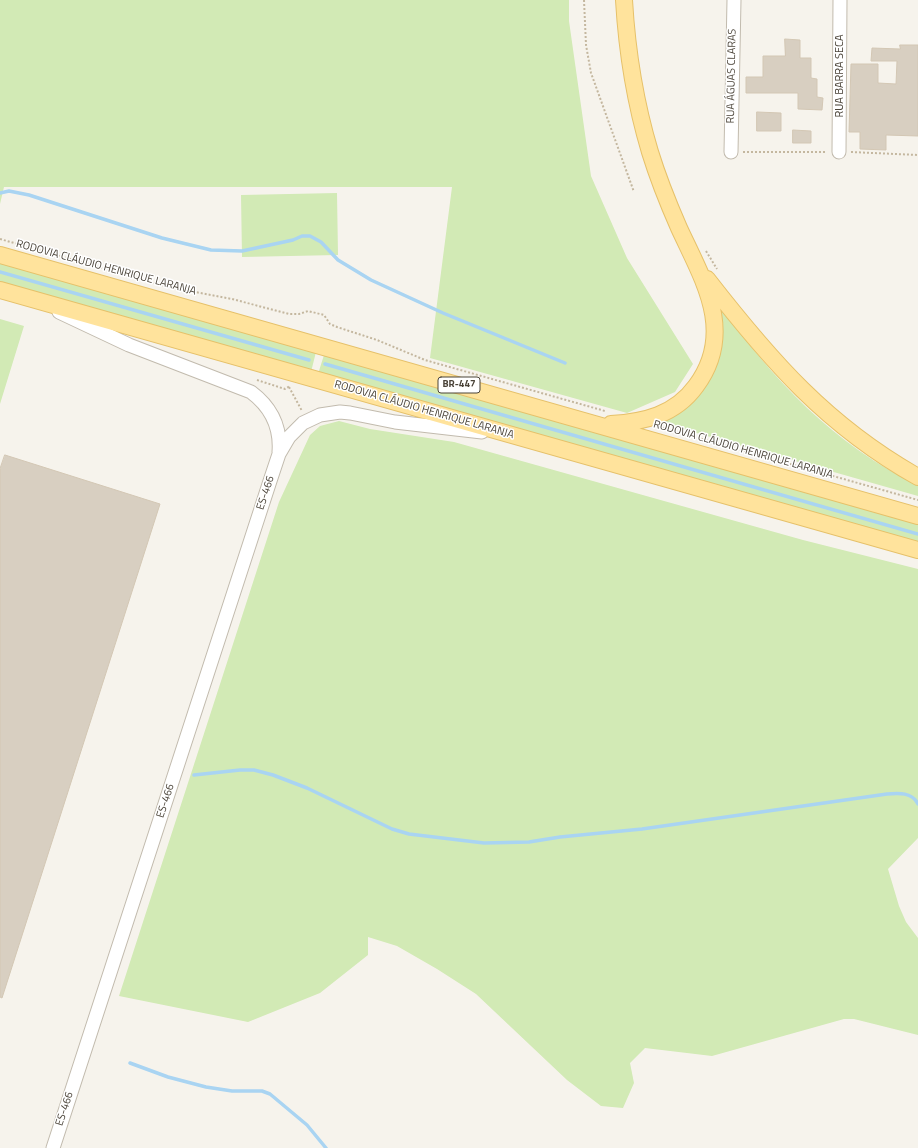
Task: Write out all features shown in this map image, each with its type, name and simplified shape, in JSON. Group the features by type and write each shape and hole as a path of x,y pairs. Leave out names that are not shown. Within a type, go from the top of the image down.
{"main road":[{"path":"597,425 633,423 646,420 666,412 685,398 700,380 711,357 714,344 714,318 699,268 671,211 650,152 634,91 629,60 624,0"},
{"name":"RODOVIA CLÁUDIO HENRIQUE LARANJA","path":"0,255 918,516"},
{"path":"699,268 751,336 791,380 813,401 860,439 918,477"},
{"name":"RODOVIA CLÁUDIO HENRIQUE LARANJA","path":"0,290 918,550"}],"street":[{"name":"RUA ÁGUAS CLARAS","path":"731,152 734,0"},
{"name":"RUA BARRA SECA","path":"839,152 840,0"},
{"name":"ES-466","path":"30,299 129,345 250,392 266,405 274,419 279,433 279,454"},
{"name":"ES-466","path":"53,1148 270,481 279,454 288,437 307,421 320,415 340,412 395,422 510,435"}],"path":[{"path":"584,0 585,38 591,73 634,192"},
{"path":"731,152 839,152 918,155"},
{"name":"RODOVIA CLÁUDIO HENRIQUE LARANJA","path":"0,239 169,287 232,299 289,314 299,314 308,311 324,315 330,324 336,328 377,340 425,360 610,412"},
{"path":"704,246 719,272"},
{"path":"289,386 307,421"},
{"name":"RODOVIA CLÁUDIO HENRIQUE LARANJA","path":"646,420 650,424 918,500"}],"green space":[{"path":"0,0 569,0 569,21 591,176 627,258 693,364 675,392 627,413 430,358 452,187 4,187 0,204"},
{"path":"337,193 338,255 242,257 241,195"},
{"path":"0,262 316,352 311,372 0,283"},
{"path":"720,305 761,359 807,408 833,431 860,451 888,469 918,485 918,496 658,422 669,416 722,331"},
{"path":"0,319 24,326 0,404"},
{"path":"324,355 918,524 918,545 318,374"},
{"path":"339,421 370,429 454,442 803,540 918,569 918,838 888,869 899,906 906,922 918,938 918,1035 854,1019 844,1019 712,1056 645,1048 630,1063 634,1083 623,1108 601,1106 567,1080 476,994 397,946 368,937 368,955 320,993 248,1022 119,996 279,502 310,435 320,426"}],"building":[{"path":"785,39 800,40 800,58 811,58 811,78 817,79 817,97 823,98 822,110 798,109 798,93 746,93 746,77 763,77 763,56 785,56"},
{"path":"900,45 918,45 918,136 886,135 886,150 860,149 860,132 849,132 851,64 878,64 878,83 896,84 897,61 871,61 872,48 900,49"},
{"path":"757,112 781,113 781,131 757,131"},
{"path":"793,130 811,131 811,143 793,143"},
{"path":"5,455 160,504 2,998 0,997 0,469"}],"waterway":[{"path":"0,193 9,191 29,195 162,238 211,250 242,251 293,240 302,236 310,236 321,242 338,260 371,280 443,313 565,363"},
{"path":"0,272 309,360"},
{"path":"325,364 918,534"},
{"path":"194,775 254,770 273,775 307,788 392,829 409,834 484,843 529,842 560,837 642,829 887,794 909,795 918,804"},
{"path":"130,1063 168,1077 206,1087 232,1091 262,1091 270,1094 307,1125 326,1148"}]}
